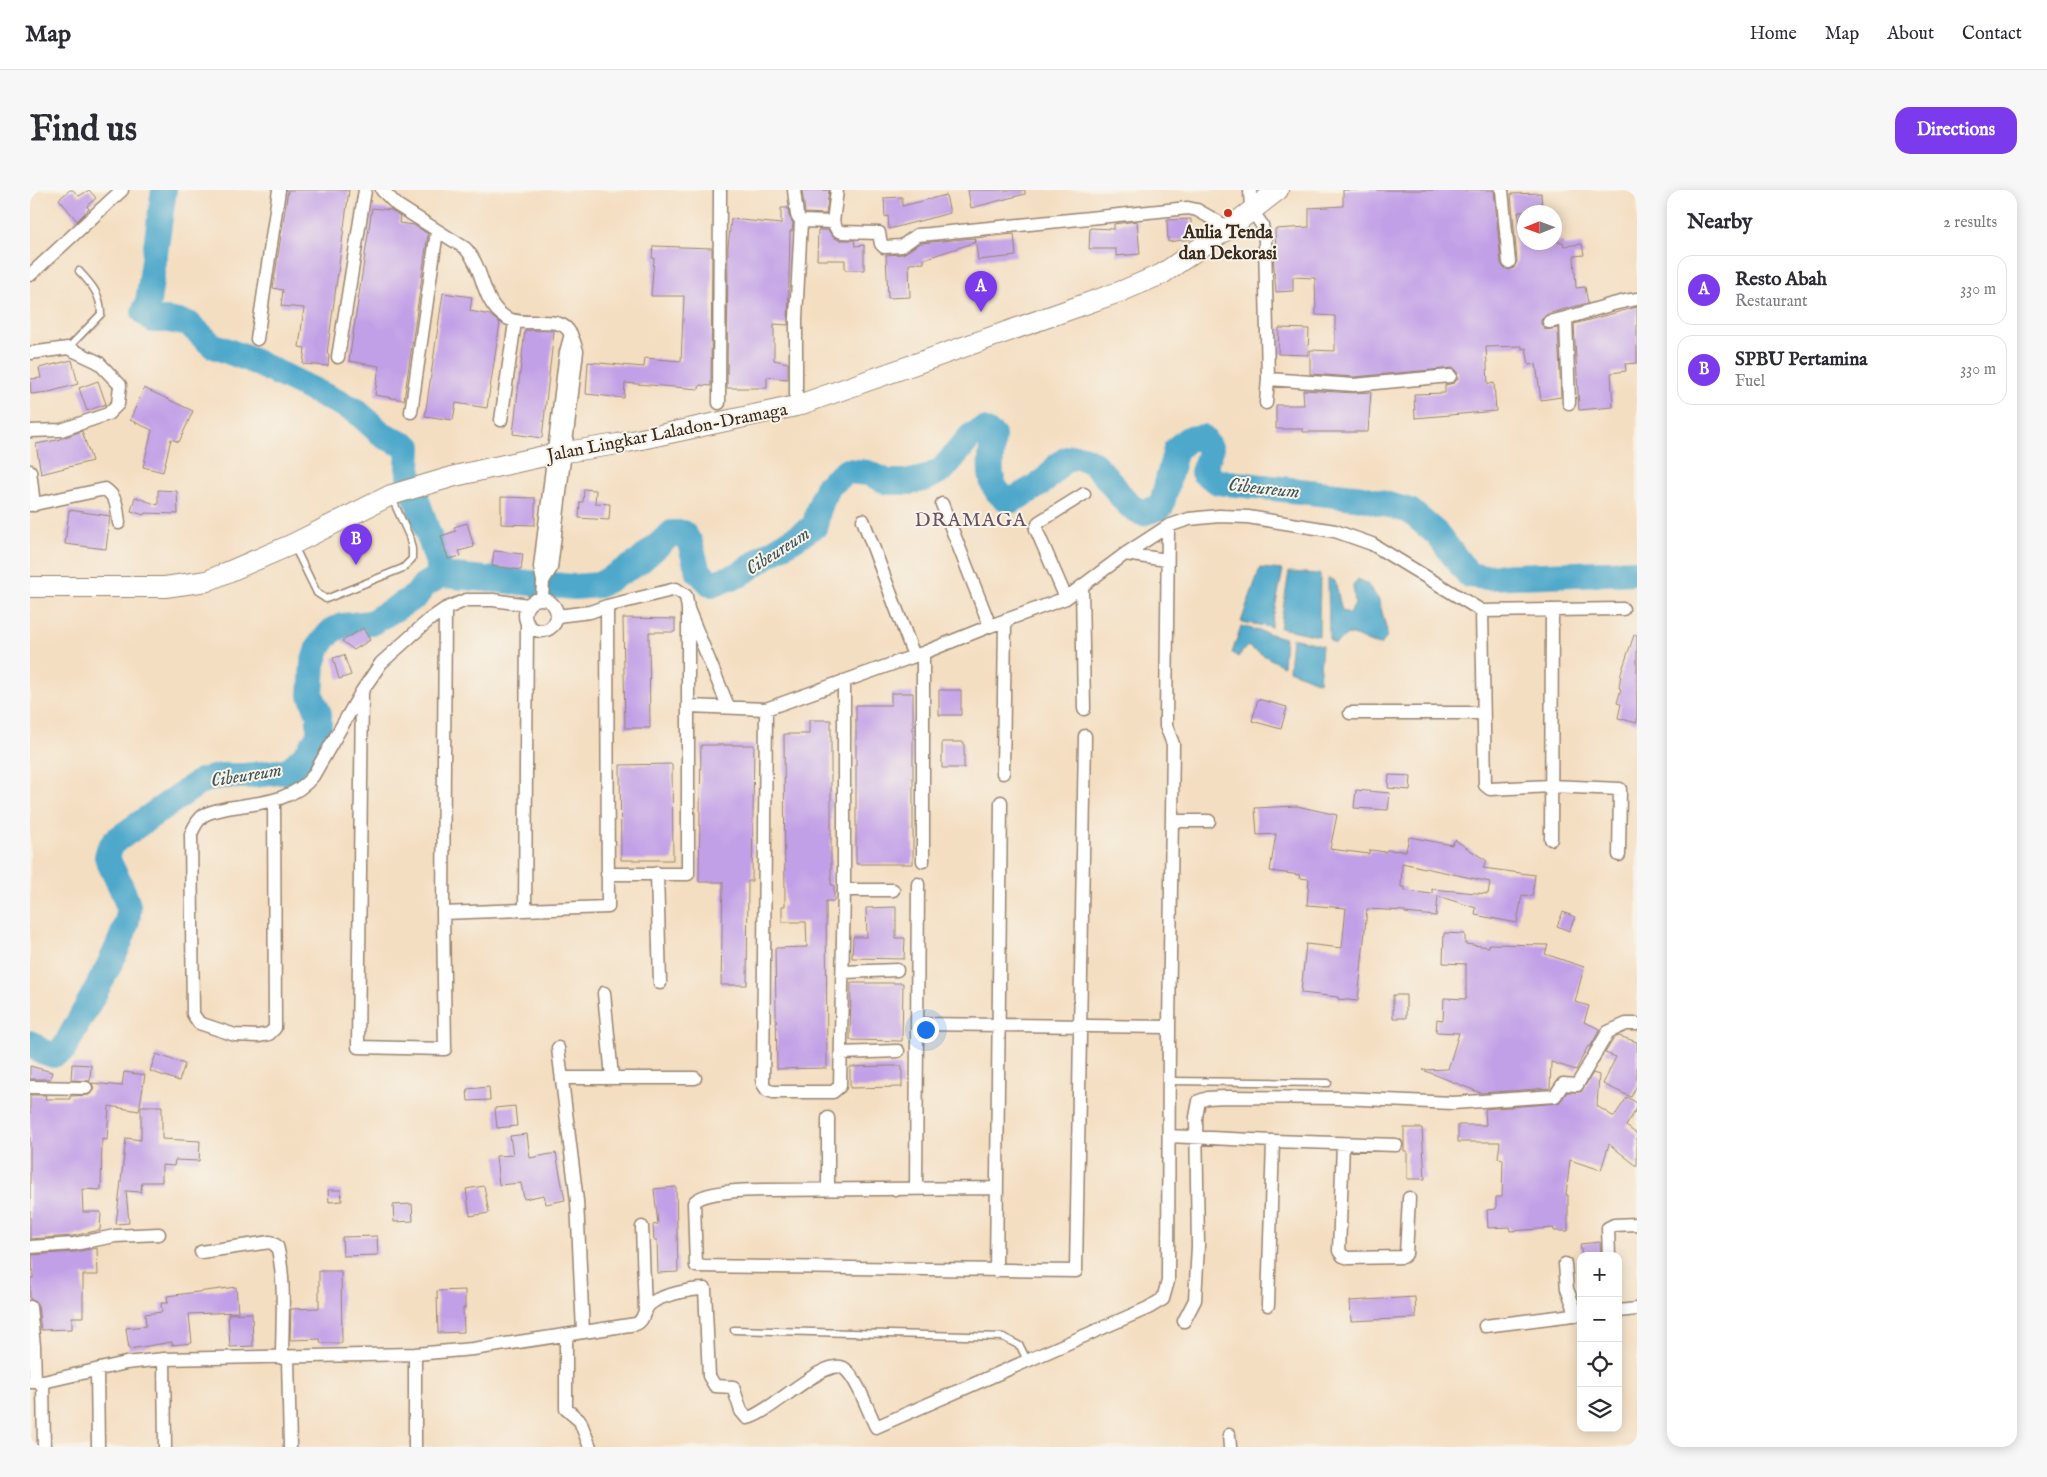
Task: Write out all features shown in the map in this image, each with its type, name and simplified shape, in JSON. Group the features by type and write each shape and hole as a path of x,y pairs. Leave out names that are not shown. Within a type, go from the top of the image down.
{"main road":[{"name":"Jalan Lingkar Laladon-Dramaga","path":"30,586 165,586 207,581 293,544 397,493 559,453 618,444 796,406 1122,291 1162,274 1229,228 1250,200 1278,190"}],"street":[{"path":"30,275 122,190"},
{"path":"257,340 279,190"},
{"path":"338,357 365,190"},
{"path":"382,190 397,205 466,248 471,254 482,286 491,304 499,313 515,322 558,323 568,328 578,351 540,567 543,589 554,606 557,616 551,628 538,631 529,626"},
{"path":"719,403 720,190"},
{"path":"794,190 797,215 801,221 796,318 796,406"},
{"path":"837,190 833,222 839,231 879,233 881,244 884,247 902,246 917,235 1188,208 1197,210 1229,228"},
{"path":"1502,190 1509,262"},
{"path":"1250,200 1262,225 1265,240 1268,379 1266,403"},
{"path":"801,221 833,222"},
{"path":"411,412 437,231"},
{"path":"1550,322 1566,319 1612,303 1637,299"},
{"path":"1566,319 1569,403"},
{"path":"501,420 515,322"},
{"path":"30,353 68,348 98,362 120,385 118,404 108,414 61,430 30,431"},
{"path":"1268,379 1354,385 1450,376"},
{"path":"30,471 32,505 105,489 117,503 119,524"},
{"path":"1066,598 1036,529 1039,522 1084,494"},
{"path":"942,504 990,626"},
{"path":"688,706 728,706 766,709 919,655 1066,598 1125,554 1168,526 1196,518 1233,516 1335,531 1372,544 1482,611 1623,609"},
{"path":"863,520 919,655 923,861"},
{"path":"645,1311 654,1301 693,1289 706,1289 709,1376 715,1386 733,1387 742,1411 747,1418 759,1414 820,1371 839,1366 844,1369 854,1382 876,1427 1148,1308 1163,1299 1168,1280 1173,744 1166,726 1168,526"},
{"path":"1125,554 1167,560"},
{"path":"1082,586 1084,709"},
{"path":"274,800 275,1028 269,1034 258,1036 235,1034 199,1023 193,1014 192,834 196,824 204,815 274,800 306,786 362,691 381,664 429,620 446,609 466,600 524,606 532,601 543,589"},
{"path":"557,616 590,612 676,589 686,596 688,609 688,874 607,874"},
{"path":"524,606 529,626 524,910"},
{"path":"444,913 608,907 607,606"},
{"path":"362,691 358,1047 445,1049 446,609"},
{"path":"688,609 728,706"},
{"path":"1551,839 1552,610"},
{"path":"1482,611 1482,713 1485,785 1490,789 1552,786 1620,788 1619,855"},
{"path":"1003,773 1005,621"},
{"path":"766,709 763,1084 767,1090 773,1092 833,1092 840,1086 841,1053 844,890 844,682"},
{"path":"1350,713 1482,713"},
{"path":"997,1188 828,1188 736,1191 696,1199 694,1203 696,1266 1076,1271 1085,736"},
{"path":"996,1271 1001,802"},
{"path":"1172,822 1209,821"},
{"path":"657,873 660,984"},
{"path":"916,1188 918,884"},
{"path":"844,890 893,890"},
{"path":"843,972 897,970"},
{"path":"604,993 612,1077"},
{"path":"918,1024 1169,1027"},
{"path":"1184,1321 1195,1300 1198,1246 1197,1107 1199,1101 1208,1098 1341,1098 1453,1103 1556,1096 1563,1084 1577,1085 1608,1032 1626,1024 1637,1024"},
{"path":"558,1048 577,1201 583,1332"},
{"path":"841,1053 898,1051"},
{"path":"562,1078 695,1078"},
{"path":"30,1087 86,1088"},
{"path":"828,1118 828,1188"},
{"path":"1169,1136 1274,1142 1396,1145"},
{"path":"1268,1305 1274,1142"},
{"path":"1342,1144 1339,1251 1344,1256 1349,1258 1403,1257 1406,1254 1409,1198"},
{"path":"1609,1252 1608,1228 1637,1224"},
{"path":"36,1382 97,1371 126,1363 164,1360 415,1354 473,1349 636,1324 643,1318 645,1311 642,1227"},
{"path":"30,1247 74,1244 115,1236 159,1234"},
{"path":"201,1252 270,1242 277,1246 280,1258 290,1447"},
{"path":"1565,1264 1567,1289 1577,1311"},
{"path":"30,1307 44,1447"},
{"path":"1622,1311 1637,1309"},
{"path":"1485,1326 1577,1315"},
{"path":"566,1335 566,1409 580,1421 590,1447"},
{"path":"414,1447 415,1354"},
{"path":"164,1360 165,1447"},
{"path":"97,1371 98,1447"}],"lane":[{"path":"68,348 101,314 101,303 96,289 79,271"},
{"path":"293,544 317,593 326,599 403,568 412,559 412,549 397,493"},
{"path":"1169,1081 1328,1084"},
{"path":"734,1330 1003,1336 1020,1346 1028,1360"}],"water":[{"path":"1260,568 1283,570 1271,627 1241,622"},
{"path":"1289,572 1320,574 1319,636 1280,628"},
{"path":"1328,578 1335,581 1342,611 1350,613 1355,604 1353,586 1358,579 1367,584 1379,600 1387,631 1386,638 1381,645 1348,634 1335,644 1329,640"},
{"path":"1241,626 1285,638 1283,666 1247,646 1238,657 1232,653"},
{"path":"1292,638 1322,645 1319,682 1289,670"}],"building":[{"path":"70,190 73,190 79,196 89,190 96,198 87,206 89,209 77,221 59,199"},
{"path":"288,190 349,190 327,354 329,354 328,366 303,364 305,348 299,347 304,308 281,306 283,290 273,288"},
{"path":"802,190 829,190 826,214 805,213"},
{"path":"968,190 1025,190 1025,194 971,208"},
{"path":"1343,190 1494,190 1501,263 1503,267 1509,270 1514,268 1517,261 1511,194 1541,193 1542,205 1517,205 1517,250 1562,250 1563,242 1564,246 1582,244 1584,255 1574,256 1576,288 1585,287 1588,303 1547,314 1541,320 1541,324 1546,330 1558,328 1561,397 1541,400 1536,364 1529,365 1526,348 1522,349 1522,346 1486,347 1488,384 1494,383 1496,411 1415,418 1414,394 1445,393 1445,385 1454,383 1458,379 1457,372 1453,368 1354,377 1310,374 1310,350 1335,351 1335,316 1316,315 1315,278 1293,277 1293,291 1276,292 1273,254 1276,253 1275,229 1309,227 1309,208 1343,206"},
{"path":"946,195 950,213 889,229 888,216 885,217 884,198 902,197 902,206"},
{"path":"372,208 391,210 400,216 399,223 414,225 428,234 404,400 375,395 379,366 349,361"},
{"path":"781,208 788,208 789,216 793,223 792,231 790,231 788,325 774,324 774,360 788,363 788,379 767,377 767,388 727,388 728,247 731,219 781,224"},
{"path":"1191,219 1191,239 1168,242 1167,220"},
{"path":"1137,221 1140,254 1116,256 1116,249 1089,249 1090,228 1114,229 1114,224"},
{"path":"818,230 828,230 833,237 839,240 854,240 855,246 864,245 864,270 845,270 845,260 817,260"},
{"path":"1014,234 1016,256 978,260 975,238"},
{"path":"975,238 976,242 924,259 924,263 909,264 910,297 888,298 886,255 903,254 920,243"},
{"path":"653,246 712,248 711,386 700,385 699,389 625,383 624,398 586,394 588,362 644,367 645,358 681,361 684,296 651,296"},
{"path":"443,293 472,297 470,311 490,315 500,323 487,408 456,403 453,420 425,416"},
{"path":"1637,307 1637,363 1625,364 1626,371 1611,373 1613,407 1579,410 1574,324"},
{"path":"1279,328 1309,329 1308,355 1278,354"},
{"path":"525,330 554,331 542,438 513,434"},
{"path":"72,360 78,384 49,392 31,394 30,379 41,378 39,368"},
{"path":"98,381 106,404 87,411 79,388"},
{"path":"144,388 193,411 179,442 171,439 163,472 143,467 152,430 130,420"},
{"path":"1303,390 1371,392 1368,432 1303,432 1303,429 1276,429 1276,405 1304,405"},
{"path":"82,431 92,461 41,474 36,444 57,440"},
{"path":"584,489 596,490 595,503 610,504 609,520 579,518 580,502 583,502"},
{"path":"158,490 177,491 178,514 145,513 144,515 131,511 135,497 158,505"},
{"path":"501,497 535,498 535,525 501,524"},
{"path":"69,510 110,516 106,549 65,544"},
{"path":"467,523 474,547 459,551 461,556 448,559 441,536 456,531 454,527"},
{"path":"494,551 523,554 521,570 492,566"},
{"path":"623,618 675,619 675,632 649,632 650,728 625,728"},
{"path":"363,628 370,640 354,650 342,641"},
{"path":"1634,635 1637,635 1637,723 1618,718 1621,704 1617,703 1621,689 1619,688 1621,673"},
{"path":"344,655 351,675 339,679 333,658"},
{"path":"939,690 961,690 961,715 939,715"},
{"path":"891,693 913,693 913,864 856,864 856,705 891,705"},
{"path":"1258,699 1287,707 1281,729 1252,721"},
{"path":"809,720 831,720 831,885 834,885 834,901 826,901 827,1068 777,1069 775,948 807,947 806,922 782,922 782,906 785,906 784,734 809,734"},
{"path":"942,742 964,742 964,768 942,768"},
{"path":"701,745 754,745 752,881 748,881 747,985 721,985 723,882 699,882"},
{"path":"672,764 673,860 621,860 620,765"},
{"path":"1389,775 1411,776 1410,790 1388,788"},
{"path":"1356,790 1390,793 1388,810 1354,808"},
{"path":"1297,806 1337,815 1330,849 1369,854 1370,850 1386,852 1386,850 1406,851 1409,837 1452,845 1455,840 1487,861 1483,868 1535,875 1532,896 1522,895 1517,923 1475,915 1476,908 1438,896 1436,916 1405,913 1405,911 1367,909 1358,1001 1301,993 1306,944 1342,948 1346,908 1307,905 1309,879 1299,878 1300,875 1270,871 1276,834 1257,835 1255,808","holes":["1402,863 1490,882 1488,894 1432,889 1432,894 1405,891 1405,887 1401,887"]},
{"path":"896,907 896,938 905,938 904,959 852,958 853,937 867,937 866,908"},
{"path":"1563,912 1575,917 1569,931 1557,926"},
{"path":"1444,933 1465,934 1465,944 1489,947 1489,944 1548,945 1545,954 1584,967 1575,1002 1589,1006 1584,1022 1600,1029 1590,1047 1588,1046 1576,1070 1551,1062 1550,1088 1481,1093 1423,1070 1448,1069 1459,1033 1436,1032 1437,1019 1443,1020 1444,998 1466,999 1466,964 1443,963"},
{"path":"851,983 903,983 902,1041 850,1040"},
{"path":"1393,995 1406,995 1406,1018 1393,1018"},
{"path":"1619,1036 1637,1042 1637,1085 1631,1097 1603,1084 1616,1057 1605,1053 1614,1038"},
{"path":"156,1054 185,1064 179,1081 150,1071"},
{"path":"72,1064 91,1065 90,1081 71,1080"},
{"path":"30,1066 52,1072 50,1079 30,1079"},
{"path":"902,1066 902,1087 850,1088 850,1067"},
{"path":"124,1072 145,1075 139,1111 109,1106 107,1140 102,1139 101,1190 82,1189 83,1212 101,1212 100,1230 73,1236 30,1239 30,1095 46,1095 45,1099 70,1099 70,1096 89,1095 94,1089 92,1083 122,1086"},
{"path":"1593,1073 1599,1075 1597,1106 1614,1117 1627,1097 1637,1103 1637,1108 1626,1126 1637,1134 1637,1166 1609,1144 1601,1170 1570,1160 1566,1195 1568,1195 1568,1231 1554,1231 1554,1228 1510,1231 1509,1227 1488,1228 1487,1210 1496,1209 1496,1197 1502,1197 1503,1159 1498,1158 1500,1142 1458,1142 1458,1125 1486,1125 1485,1109 1559,1103 1567,1092 1581,1092"},
{"path":"489,1087 490,1100 468,1101 467,1089"},
{"path":"141,1106 162,1106 162,1139 200,1141 199,1161 175,1160 174,1166 162,1165 162,1182 142,1182 141,1192 126,1191 129,1223 116,1224 126,1138 141,1140"},
{"path":"515,1106 517,1126 497,1128 495,1108"},
{"path":"1404,1128 1422,1128 1425,1179 1407,1179 1407,1151 1404,1151"},
{"path":"527,1134 530,1158 556,1153 565,1200 546,1204 544,1195 524,1199 521,1183 499,1185 496,1156 513,1155 510,1136"},
{"path":"484,1186 489,1213 470,1216 466,1189"},
{"path":"676,1187 678,1272 658,1273 657,1240 654,1240 653,1225 658,1224 654,1189"},
{"path":"328,1190 341,1190 342,1201 329,1202"},
{"path":"412,1204 413,1221 394,1222 393,1205"},
{"path":"377,1236 378,1255 343,1256 342,1237"},
{"path":"1600,1242 1601,1252 1581,1252 1580,1244"},
{"path":"97,1248 98,1275 83,1275 83,1317 72,1317 72,1329 41,1330 38,1306 36,1302 30,1299 30,1278 33,1278 32,1255 75,1252"},
{"path":"319,1271 341,1271 342,1343 321,1343 320,1339 290,1340 291,1309 319,1308"},
{"path":"236,1287 238,1312 189,1314 192,1343 172,1345 172,1342 129,1349 126,1328 146,1326 145,1314 162,1312 161,1303 168,1303 167,1296"},
{"path":"465,1290 465,1308 463,1308 464,1332 438,1333 437,1291"},
{"path":"1415,1297 1416,1318 1351,1321 1350,1301"},
{"path":"252,1313 253,1346 230,1347 228,1314"}],"waterway":[{"path":"164,190 148,302 144,312 153,320 168,320 189,324 212,345 251,360 356,411 384,436 409,447 408,467 410,479 442,575"},
{"name":"Cibeureum","path":"30,1043 41,1051 53,1055 64,1049 114,955 128,918 128,906 124,894 107,857 109,849 115,841 201,781 222,776 245,776 287,771 296,764 308,752 319,735 319,714 311,695 313,664 318,648 325,638 334,629 343,626 371,623 416,596 424,585 442,575 574,587 599,585 639,562 672,533 683,533 690,543 698,571 711,584 739,575 815,526 818,511 827,487 847,471 868,473 888,482 910,482 927,478 943,469 971,436 983,430 993,436 991,467 993,483 1002,496 1012,500 1041,483 1061,463 1072,458 1081,458 1091,462 1100,469 1122,498 1142,513 1161,507 1176,449 1188,439 1202,437 1211,450 1203,472 1218,482 1363,498 1410,511 1437,534 1469,575 1483,577 1637,572"}],"place":[{"name":"Aulia Tenda dan Dekorasi","path":"1228,213"},
{"name":"Resto Abah","path":"981,312"},
{"name":"SPBU Pertamina","path":"356,565"}],"district":[{"name":"DRAMAGA","path":"971,519"}]}
